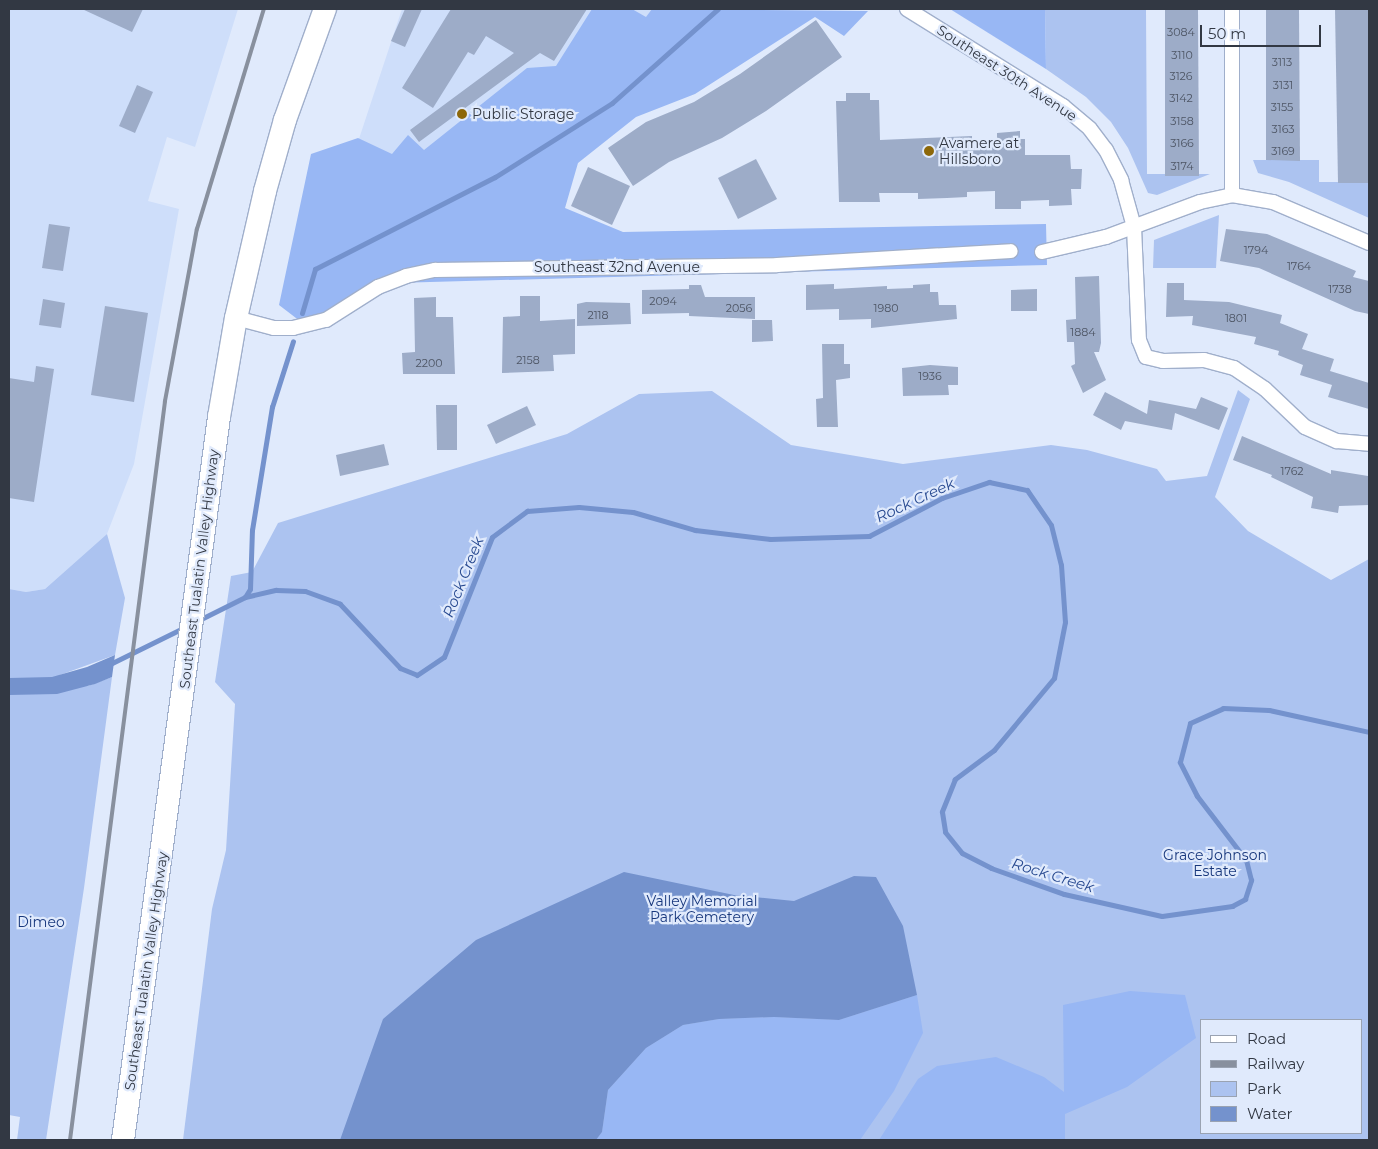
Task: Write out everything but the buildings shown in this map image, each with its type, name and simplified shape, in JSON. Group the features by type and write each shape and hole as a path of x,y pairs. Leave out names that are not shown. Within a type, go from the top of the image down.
{"main road":[{"name":"Southeast Tualatin Valley Highway","path":"123,1140 200,555 236,318 270,173 325,9"}],"street":[{"name":"Southeast 30th Avenue","path":"907,9 1063,106 1090,128 1115,164 1134,227 1140,340 1146,356 1163,361 1204,360 1234,368 1265,389 1305,427 1337,441 1369,444"},
{"path":"1232,9 1232,195"},
{"path":"1042,252 1134,227 1200,202 1232,195 1273,202 1369,243"},
{"name":"Southeast 32nd Avenue","path":"236,318 274,328 293,328 326,320 378,287 406,276 435,270 777,265 1011,251"}],"shaded area":[{"path":"9,9 238,9 195,147 167,137 148,201 179,209 134,464 107,534 45,589 26,592 9,589"},
{"name":"Public Storage","path":"402,9 714,9 483,165 343,187"},
{"path":"592,9 632,9 646,17 652,9 868,11 844,36 815,17 695,94 636,117 578,163 565,208 623,232 1046,224 1047,265 395,283 309,328 279,305 311,154 358,138 392,154 408,135 424,150 527,68 556,66"},
{"path":"950,9 1045,9 1046,69"},
{"path":"1130,991 1185,995 1196,1038 1127,1087 1065,1114 1065,1140 879,1140 918,1079 937,1066 996,1057 1044,1077 1064,1092 1063,1005"},
{"path":"917,995 923,1033 894,1091 860,1140 596,1140 602,1132 608,1090 646,1048 683,1025 719,1019 774,1017 839,1020"}],"green space":[{"path":"1045,9 1146,9 1147,174 1210,174 1157,195 1148,193 1128,148 1111,122 1086,97 1046,69"},
{"path":"1253,160 1319,160 1319,182 1369,182 1369,218 1289,182 1258,173"},
{"path":"1219,215 1216,268 1153,268 1154,240"},
{"path":"1238,390 1250,399 1215,497 1248,531 1331,580 1369,559 1369,1140 183,1140 212,909 226,850 235,704 215,682 231,576 252,572 278,523 567,434 639,394 712,391 791,445 903,464 1051,445 1087,450 1157,469 1166,481 1207,476"},
{"name":"Dimeo","path":"107,534 125,598 115,655 60,675 88,686 112,677 84,888 46,1140 17,1140 20,1117 9,1115 9,679 25,678 9,678 9,589 26,592 45,589"}],"water":[{"path":"115,655 112,677 95,684 57,694 9,695 9,678 52,677 87,667"},
{"path":"624,872 734,895 794,901 854,876 876,877 903,926 917,995 839,1020 774,1017 719,1019 683,1025 646,1048 608,1090 602,1132 596,1140 340,1140 383,1019 476,940"}],"waterway":[{"path":"302,313 315,269 495,177 612,103 718,9"},
{"path":"245,597 250,589 252,530 272,407 293,341"},
{"name":"Rock Creek","path":"199,620 245,597 276,590 305,591 340,604 400,668 417,675 444,657 492,537 527,511 579,507 633,512 695,530 770,539 869,536 942,498 989,482 1027,490 1051,525 1061,565 1065,622 1054,678 994,750 955,779 942,812 945,832 962,853 991,868 1064,894 1162,916 1232,906 1245,899 1251,880 1246,860 1197,796 1180,762 1190,723 1223,708 1269,710 1369,732"},
{"name":"Rock Creek","path":"108,665 185,627"}],"railway":[{"path":"70,1140 165,401 197,229 264,9"}],"place":[{"name":"Public Storage","path":"462,114"},
{"name":"Avamere at Hillsboro","path":"929,151"}],"park label":[{"name":"Grace Johnson Estate","path":"1215,864"},
{"name":"Valley Memorial Park Cemetery","path":"702,910"}]}
